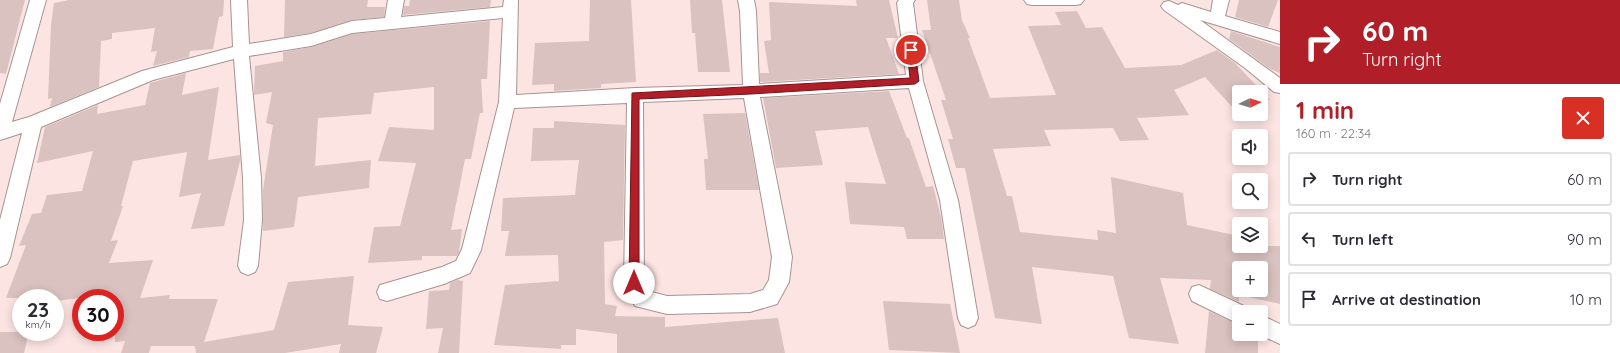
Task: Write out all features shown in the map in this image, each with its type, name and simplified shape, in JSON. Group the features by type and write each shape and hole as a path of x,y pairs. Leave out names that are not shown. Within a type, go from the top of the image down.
{"street":[{"path":"0,133 38,0"},
{"path":"239,0 241,51 252,178 253,220 248,266"},
{"path":"392,24 396,0"},
{"path":"635,95 634,283 642,299 667,305 750,303 770,297 779,282 782,257 751,91 748,11 746,0"},
{"path":"907,0 905,3 915,81 949,200 968,318"},
{"path":"1032,0 1076,0"},
{"path":"1217,19 1221,0"},
{"path":"1164,3 1280,38"},
{"path":"1164,3 1251,64 1280,87"},
{"path":"0,133 33,123 148,75 179,66 241,51 311,40 352,28 392,24 511,6 507,102 471,250 463,267 444,275 387,292"},
{"path":"507,102 635,95 751,91 915,81"},
{"path":"0,258 33,123"},
{"path":"1199,294 1232,310"},
{"path":"1268,328 1280,334"}],"building":[{"path":"0,0 25,0 6,74 0,73"},
{"path":"69,0 224,0 223,16 219,17 213,49 190,51 189,57 153,66 157,51 151,52 155,28 112,33 112,39 101,41 99,87 50,107 52,98 48,99 51,25 54,3"},
{"path":"285,0 368,0 367,7 385,7 384,17 352,20 311,33 284,37"},
{"path":"410,0 491,0 490,7 403,15 404,6 409,6"},
{"path":"590,0 631,0 636,82 601,84 601,88 554,91 554,84 532,85 535,43 589,41"},
{"path":"690,0 722,0 730,72 698,72 695,33 692,33"},
{"path":"856,0 889,0 898,38 886,38 899,74 760,82 760,73 769,73 764,41 771,40 769,2 857,6"},
{"path":"927,0 959,0 962,20 970,38 968,38 990,98 1056,95 1028,26 1061,25 1055,12 1077,11 1086,28 1102,27 1125,68 1181,65 1217,50 1235,63 1256,85 1232,85 1232,107 1205,77 1174,90 1189,115 1137,118 1149,140 1120,141 1113,128 1044,130 1051,146 993,149 1007,196 1012,196 1020,232 1098,240 1097,230 1116,233 1111,177 1183,193 1187,225 1232,235 1232,253 1268,253 1268,246 1280,246 1280,304 1248,297 1268,297 1268,261 1232,261 1232,297 1239,297 1239,302 1210,289 1211,280 1160,278 1179,344 1129,338 1113,276 1032,267 1042,324 995,318 965,168 956,168 948,139 953,139 941,100 946,100 922,30 931,30"},
{"path":"1239,0 1278,0 1268,27 1235,17"},
{"path":"490,21 487,79 481,79 483,113 480,113 471,159 465,159 451,230 462,229 459,252 457,256 422,256 422,260 368,263 374,227 400,226 416,163 378,161 389,127 434,130 434,87 374,93 371,114 318,118 315,166 371,160 369,188 298,197 294,227 263,231 263,190 273,125 266,123 272,92 254,95 255,66 283,61 283,52 311,47 352,34"},
{"path":"1231,31 1280,47 1280,73 1270,69 1229,39"},
{"path":"186,73 182,95 219,87 208,160 240,155 240,161 224,226 191,229 201,193 179,197 187,152 133,161 121,206 123,206 111,241 118,240 109,263 153,260 140,298 170,295 169,299 218,299 204,342 274,330 288,282 354,276 348,325 383,327 376,353 339,353 341,344 285,353 196,353 195,346 151,346 149,353 121,353 125,341 115,342 115,341 124,341 124,289 72,289 72,299 64,300 64,289 12,289 12,298 6,298 26,245 19,246 32,214 41,213 47,195 82,191 93,151 37,163 45,127 98,105 97,114 145,105 150,83"},
{"path":"889,91 907,138 909,138 926,187 933,186 941,217 944,239 907,239 904,227 850,224 845,182 886,184 868,127 815,131 823,165 776,168 763,98"},
{"path":"745,113 759,190 706,190 704,159 708,159 703,114"},
{"path":"554,121 625,125 623,240 604,242 605,304 617,306 615,316 665,317 665,327 778,318 785,353 617,353 617,334 576,329 576,345 561,345 561,349 494,345 505,285 559,281 558,255 505,256 509,231 501,231 503,198 575,195 579,160 531,161 533,128 554,128"},
{"path":"457,280 463,281 459,353 438,353 443,328 426,329 429,291 449,290 450,283"},
{"path":"883,301 950,304 960,353 889,350"},
{"path":"1209,311 1232,322 1232,341 1258,341 1258,353 1205,353"},
{"path":"0,332 12,332 12,341 27,341 24,353 0,353"}],"route":[{"path":"634,283 635,95 751,91 915,81 911,50"}]}
